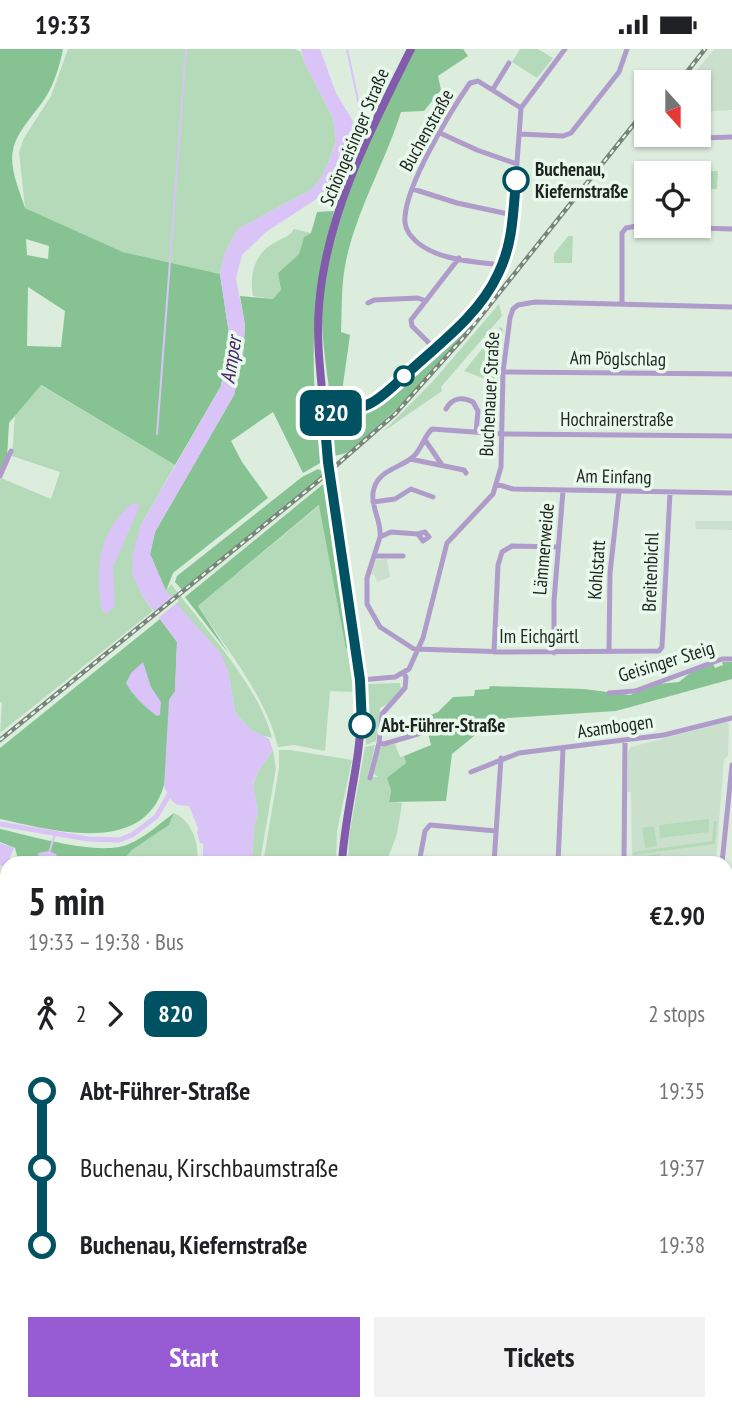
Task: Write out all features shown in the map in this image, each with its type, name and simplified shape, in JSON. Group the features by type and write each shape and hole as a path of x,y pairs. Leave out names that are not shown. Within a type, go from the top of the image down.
{"main road":[{"name":"Schöngeisinger Straße","path":"343,856 360,746 360,680 328,462 317,348 319,304 338,210 359,158 411,49"}],"street":[{"path":"324,414 358,409 374,401 435,349 482,299 502,265 511,238 521,108 565,49"},
{"path":"519,134 563,136 570,133 619,72 627,49"},
{"path":"509,63 493,89 521,108"},
{"name":"Buchenstraße","path":"493,89 478,81 470,83 420,169 405,217 410,234 429,249 459,258 502,265"},
{"path":"440,133 517,164"},
{"path":"711,138 732,137"},
{"path":"412,189 457,203 513,215"},
{"path":"622,304 622,233 626,228 638,226 732,229"},
{"path":"435,349 411,323 459,258"},
{"path":"368,303 374,300 426,300"},
{"name":"Buchenauer Straße","path":"370,778 379,743 382,714 405,688 404,674 412,666 418,650 447,543 487,501 496,484 501,467 503,372 513,309 527,302 732,307"},
{"name":"Am Pöglschlag","path":"503,372 732,375"},
{"path":"446,409 452,401 461,398 473,402 478,411 476,432"},
{"path":"418,650 383,630 368,609 365,586 380,537 373,492 380,478 393,467 410,459 429,431 434,429 502,435"},
{"name":"Hochrainerstraße","path":"502,435 732,436"},
{"path":"425,440 442,465"},
{"path":"0,476 11,451"},
{"path":"410,459 464,470 466,473"},
{"name":"Am Einfang","path":"496,484 510,489 732,493"},
{"path":"373,502 395,499 411,489 433,497"},
{"name":"Lämmerweide","path":"554,653 554,601 563,491"},
{"name":"Kohlstatt","path":"609,650 610,573 619,492"},
{"name":"Breitenbichl","path":"659,651 662,647 670,493"},
{"path":"379,524 391,532"},
{"path":"380,537 391,532 418,534"},
{"path":"494,652 498,565 502,552 512,546 558,547"},
{"path":"374,556 403,556"},
{"name":"Im Eichgärtl","path":"418,650 554,653 659,651"},
{"name":"Geisinger Steig","path":"610,694 635,691 722,659 732,659"},
{"path":"360,680 404,674"},
{"name":"Asambogen","path":"471,772 501,758 524,752 664,735 732,718"},
{"path":"379,743 384,744 428,731"},
{"path":"624,856 625,741"},
{"path":"558,856 563,748"},
{"path":"494,856 501,758"},
{"path":"723,856 729,825 732,765"},
{"path":"420,856 425,831 430,825 496,831"}],"shaded area":[{"path":"715,49 732,49 732,110 711,111 711,70 697,70"},
{"path":"695,521 732,521 732,530 696,529"},
{"path":"387,559 390,577 378,582 371,574 375,560"},
{"path":"727,722 728,756 724,759 717,856 632,856 631,792 627,792 628,752 631,747"}],"green space":[{"path":"0,49 63,49 50,90 23,128 13,150 14,172 25,208 123,252 220,274 230,341 221,386 175,465 41,385 9,423 7,458 0,471","holes":["26,239 49,246 48,259 27,255","28,287 65,311 61,347 27,346"]},
{"path":"68,49 295,49 301,52 333,118 336,140 329,161 312,189 238,229 225,252 220,274 123,252 25,208 19,152 24,138 51,96"},
{"path":"413,49 463,49 468,56 438,76 441,90 424,111 401,112 357,223 343,279 341,332 350,335 340,406 331,403 322,330 325,273 332,239 354,173"},
{"path":"520,49 538,49 553,58 537,78 512,62"},
{"path":"711,171 718,171 717,189 711,189"},
{"path":"334,211 320,276 314,336 315,396 322,462 303,473 273,412 231,441 242,462 268,498 173,573 166,591 150,554 155,532 234,395 243,356 245,325 240,296 273,299 281,290 278,273 299,254 304,237 311,233 317,212"},
{"path":"294,229 311,233 304,237 299,254 278,273 281,291 273,299 253,296 253,272 258,258 269,246"},
{"path":"568,236 573,236 572,263 554,263 554,254"},
{"path":"496,286 500,287 472,324 411,394 357,446 334,456 332,428 336,419 359,413 381,402 450,340 483,305"},
{"path":"499,304 502,316 441,387 442,391 384,431 435,379"},
{"path":"500,327 503,329 497,383 464,371"},
{"path":"40,385 175,465 140,527 141,594 153,611 0,733 0,480 1,478 51,499 60,472 12,456 15,415"},
{"path":"318,469 326,473 182,590 175,582 177,576 302,477"},
{"path":"327,481 348,648 346,649 319,505 198,606 229,654 185,597"},
{"path":"320,505 355,692 330,691 325,751 294,745 278,747 265,710 255,692 198,606"},
{"path":"171,584 243,678 265,718 272,738 250,729 235,712 228,671 166,591"},
{"path":"160,619 177,642 175,692 169,700 168,765 164,785 153,808 137,822 117,830 94,833 69,832 0,819 0,748"},
{"path":"722,662 732,662 732,679 616,711 508,718 490,723 452,754 446,801 389,802 391,790 387,778 406,763 404,756 431,745 427,729 408,734 409,723 438,712 453,697 474,696 475,690 489,689 490,686 584,689 630,695 658,684 679,682 690,673 713,664 715,668 723,665"},
{"path":"400,683 401,689 389,703 380,708 376,741 366,745 367,684"},
{"path":"395,744 400,757 404,756 406,763 391,790 389,801 402,803 397,834 389,856 348,856 349,836 365,747 375,745 368,777 378,777 373,773 380,747"},
{"path":"273,750 276,768 261,856 252,856 258,814 253,785 259,770"},
{"path":"279,750 352,760 337,831 336,856 264,856 279,768"},
{"path":"174,813 186,821 193,834 197,856 127,856 132,850 169,825"},
{"path":"174,813 169,825 127,856 17,856 15,848 0,842 0,829 84,847 117,847 141,838"},
{"path":"709,819 709,832 660,838 659,825"},
{"path":"714,821 717,821 715,844 633,855 633,852 712,841"},
{"path":"654,826 657,846 645,848 642,828"}],"water":[{"path":"301,49 320,49 336,93 354,123 354,134 340,176 330,190 266,232 242,255 236,278 245,325 243,356 234,395 155,532 150,554 166,591 222,655 228,671 235,712 250,729 269,739 273,750 253,784 258,814 252,856 203,856 203,844 200,843 198,828 189,806 177,805 171,800 164,786 169,700 175,691 177,642 141,594 132,574 133,552 140,527 221,386 230,341 220,274 225,252 238,229 312,189 329,161 336,140 333,118 305,64"},
{"path":"132,503 140,505 113,567 115,606 106,614 102,611 100,596 101,553 112,527"},
{"path":"143,662 151,687 161,702 160,715 157,716 139,701 126,683 131,673"},
{"path":"0,843 14,848 11,856 0,856"},
{"path":"49,851 57,856 38,856 38,853"}],"pier":[{"path":"175,595 179,601 156,620 151,614"}],"waterway":[{"path":"157,434 186,49"},
{"path":"347,49 363,124 361,127"},
{"name":"Amper","path":"0,824 88,839 119,840 132,835 156,817 172,790"},
{"name":"Amper","path":"49,853 55,834"}],"railway":[{"path":"688,70 705,49"},
{"path":"0,740 316,483 395,414 464,337 634,124"}],"bus line":[{"name":"820","path":"362,725 360,680 328,462 324,414 358,409 381,397 472,312 494,283 508,249 516,180"}],"place":[{"name":"Buchenau, Kiefernstraße","path":"516,180"},
{"name":"Abt-Führer-Straße","path":"362,725"}]}
